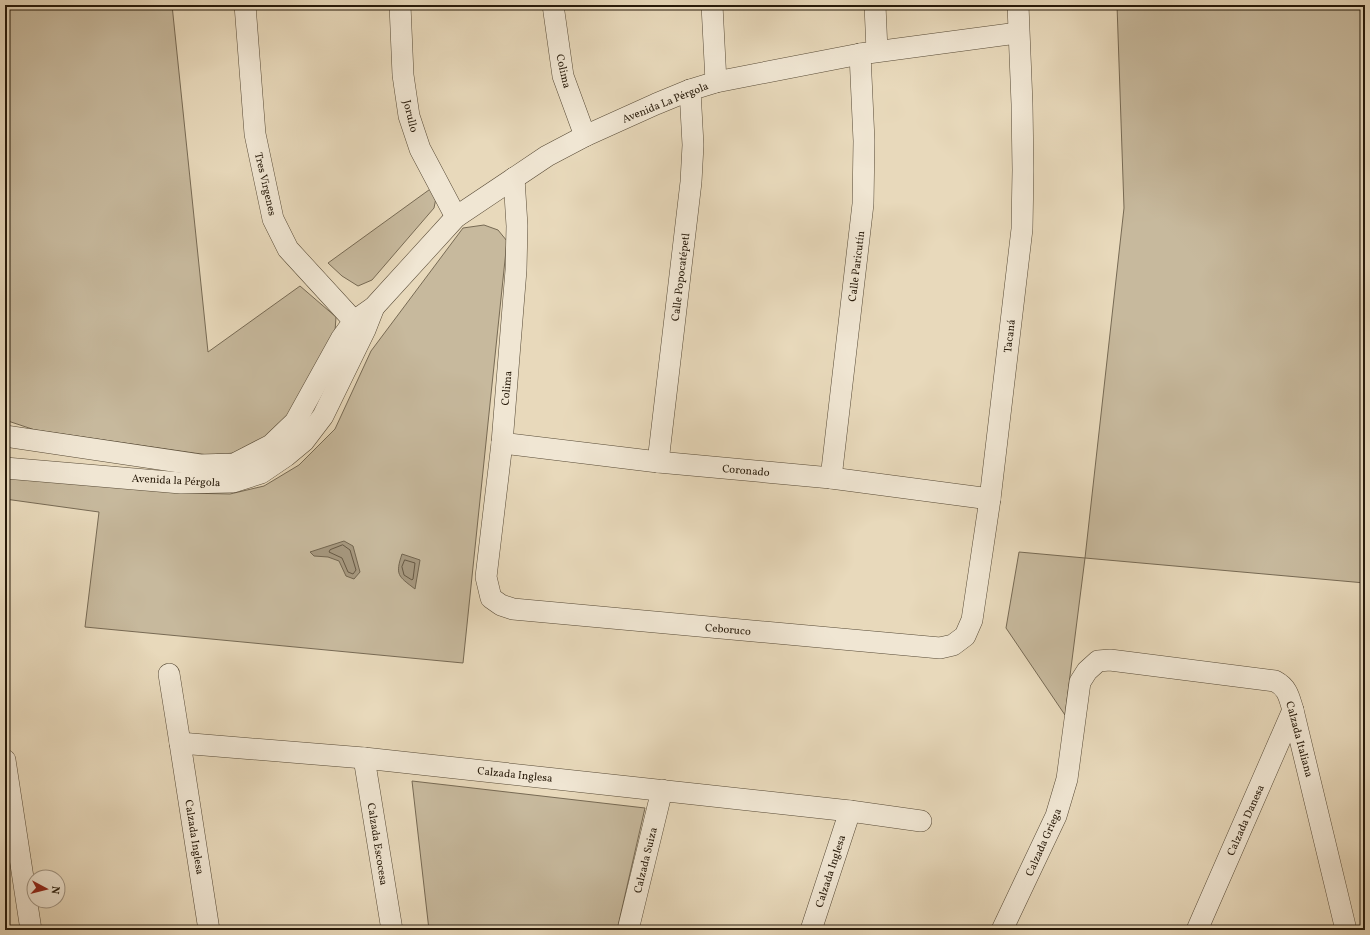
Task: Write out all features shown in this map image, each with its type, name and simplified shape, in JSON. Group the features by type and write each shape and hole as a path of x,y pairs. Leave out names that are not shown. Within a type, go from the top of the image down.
{"street":[{"name":"Tres Virgenes","path":"246,5 255,134 273,219 288,249 359,326"},
{"name":"Jorullo","path":"400,5 403,75 409,116 420,149 456,217"},
{"name":"Colima","path":"553,5 563,76 585,136"},
{"path":"712,5 716,82"},
{"name":"Calle Paricutín","path":"831,478 863,204 864,141 869,53 875,5"},
{"name":"Tacaná","path":"965,636 972,620 990,499 1022,229 1022,104 1018,5"},
{"name":"Avenida La Pérgola","path":"359,326 374,307 456,217 547,156 585,136 690,90 716,82 869,53 1018,34"},
{"name":"Calle Popocatépetl","path":"658,462 691,182 693,145 690,90"},
{"name":"Colima","path":"491,598 486,577 502,442 516,270 517,226 514,178"},
{"name":"Avenida la Pérgola","path":"5,436 200,466 234,464 271,444 295,422 341,339 359,326"},
{"name":"Avenida la Pérgola","path":"5,468 181,483 233,482 261,473 286,456 304,441 323,416 359,326"},
{"name":"Coronado","path":"502,442 658,462 831,478 990,499"},
{"name":"Ceboruco","path":"491,598 501,605 513,609 940,648 953,645 965,636"},
{"name":"Calzada Italiana","path":"1098,661 1110,660 1276,681 1281,684 1286,690 1293,710 1346,930"},
{"name":"Calzada Griega","path":"1002,930 1056,816 1067,779 1080,682 1087,671 1098,661"},
{"name":"Calzada Inglesa","path":"168,674 209,930"},
{"name":"Calzada Danesa","path":"1197,930 1293,710"},
{"name":"Calzada Inglesa","path":"180,744 364,758 850,811 921,821"},
{"name":"Calzada Escocesa","path":"364,758 392,930"},
{"path":"5,760 30,930"},
{"name":"Calzada Suiza","path":"628,930 662,790"},
{"name":"Calzada Inglesa","path":"811,930 850,811"}],"shaded area":[{"path":"5,5 172,5 208,352 300,286 336,317 335,331 287,420 268,437 235,453 208,455 35,430 5,420"},
{"path":"1117,5 1365,5 1365,583 1085,558 1124,208"},
{"path":"433,187 436,198 434,208 372,280 358,286 342,276 328,263"},
{"path":"484,225 498,230 507,241 463,663 85,627 99,512 5,499 5,473 185,493 230,494 264,486 299,465 335,429 371,351 463,228"},
{"path":"1019,552 1085,558 1065,715 1006,628"},
{"path":"412,781 645,808 617,930 429,930"}],"water":[{"path":"344,541 353,546 360,572 354,579 346,576 339,561 328,557 314,556 310,552"},
{"path":"402,554 420,560 415,589 402,578 400,574 399,566"}]}
